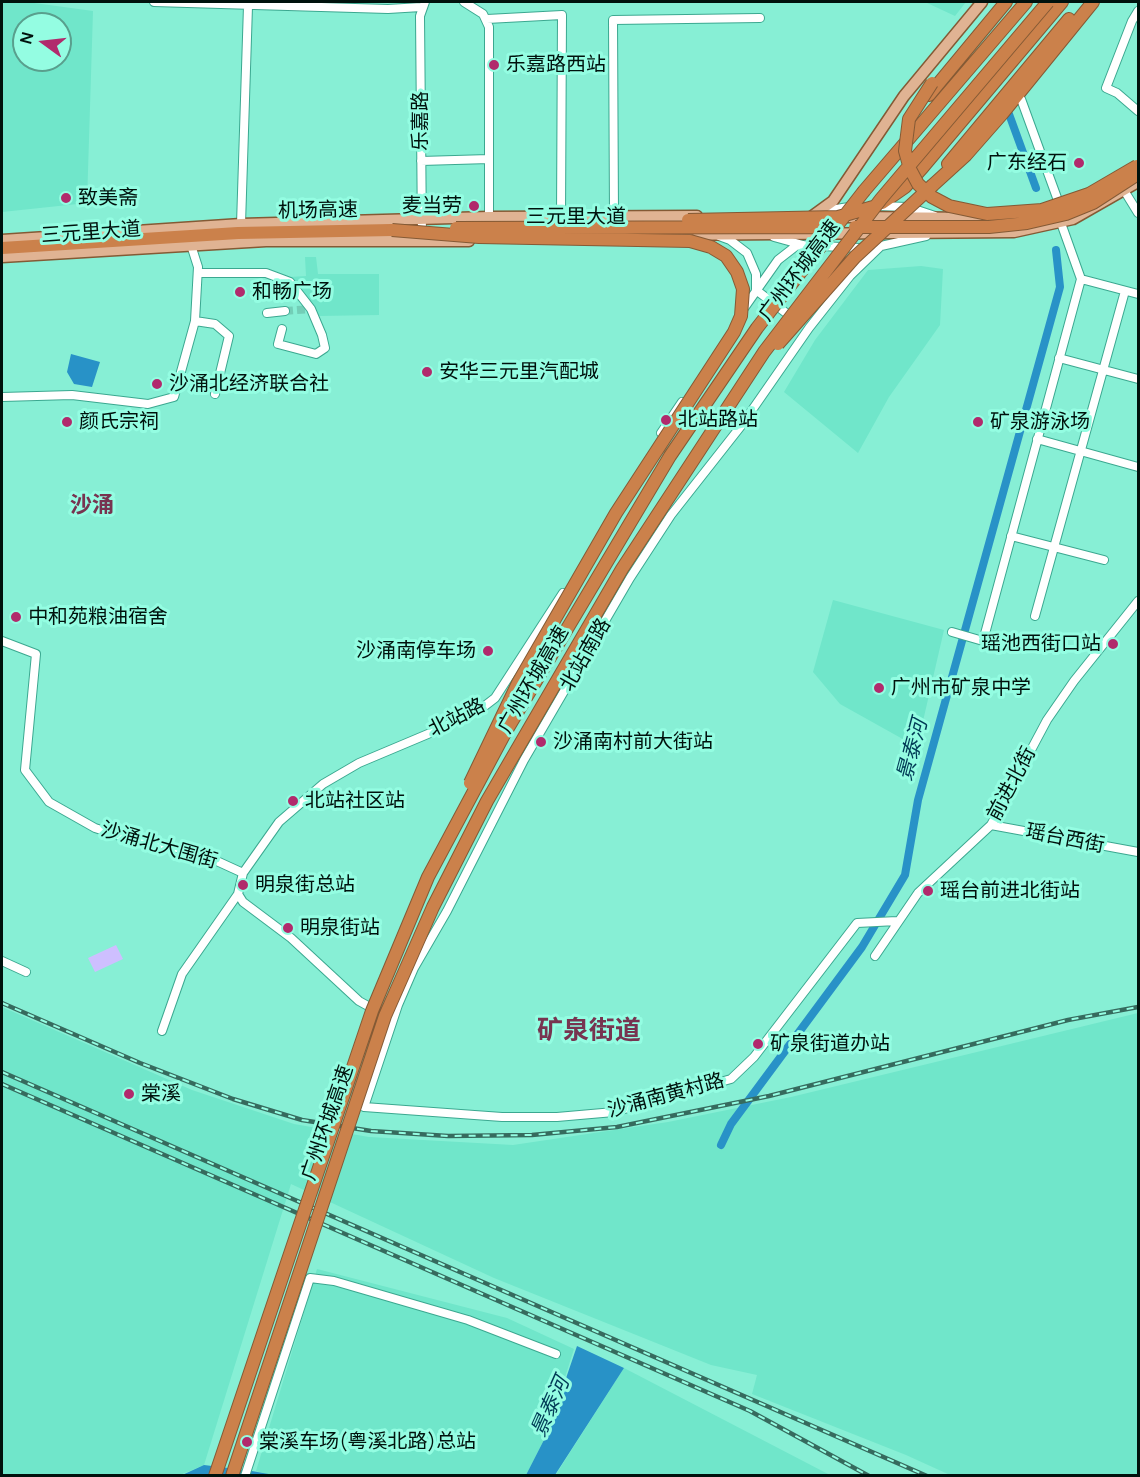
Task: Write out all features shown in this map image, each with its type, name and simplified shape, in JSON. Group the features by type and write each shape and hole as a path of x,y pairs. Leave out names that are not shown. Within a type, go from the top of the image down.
{"highway":[{"path":"998,2 924,92 911,113 904,146 908,164 918,184 932,197 955,209 979,214 1018,214 1051,208 1082,198 1138,163"},
{"path":"864,191 938,83 1006,2"},
{"name":"广州环城高速","path":"215,1476 372,1011 429,877 510,723 670,456 757,328 864,191 1026,2"},
{"name":"广州环城高速","path":"232,1476 381,1027 406,965 468,836 519,742 616,578 712,427 828,266 1048,2"},
{"path":"637,227 710,219 838,217 861,212 882,203 905,187 923,167 1062,2"},
{"path":"933,185 959,149 1084,2"},
{"path":"712,427 839,274 966,155 1093,2"},
{"path":"637,227 1017,225 1075,211 1103,198 1138,174"},
{"name":"机场高速","path":"2,248 228,233 637,227"},
{"path":"393,230 479,237 698,242 717,249 731,261 740,278 743,300 741,316 730,339 632,488 518,683 429,877"}],"main road":[{"path":"811,217 837,196 904,96 982,2"},
{"name":"三元里大道","path":"2,257 292,241 393,230 421,219 614,216 941,219 1009,217 1060,206 1120,175 1138,163"},
{"name":"三元里大道","path":"2,240 241,224 393,230 422,242 710,234 1014,232 1061,223 1124,192 1138,182"}],"street":[{"path":"154,2 248,6 423,4"},
{"path":"464,2 487,20 562,15 561,217"},
{"name":"乐嘉路","path":"422,242 423,4"},
{"path":"241,224 248,6"},
{"path":"1138,12 1132,21 1106,88 1117,93 1138,111"},
{"path":"614,216 613,20 760,18"},
{"path":"487,20 489,36 489,217"},
{"path":"1021,99 1060,206"},
{"path":"421,160 489,159"},
{"path":"1120,175 1124,192 1138,213"},
{"path":"952,633 983,641 1081,279 1061,223"},
{"path":"710,234 730,240 747,253 756,274 756,290 808,329"},
{"path":"765,234 803,245 845,248 881,246 934,234"},
{"path":"2,397 72,395 148,404 174,397 195,321 198,273 190,245"},
{"name":"北站路","path":"238,894 243,873 279,822 323,784 358,763 482,708 500,693 647,455 756,290 778,260 796,246 803,245"},
{"name":"北站南路","path":"364,1107 393,1019 414,968 447,911 497,810 630,578 670,515 741,426 808,329 850,276 881,246"},
{"path":"198,273 266,273 290,282 311,309 322,334 325,348 316,354 278,344 282,329"},
{"path":"1081,279 1138,294"},
{"path":"1035,616 1083,452 1125,291"},
{"path":"267,313 285,311"},
{"path":"195,321 215,324 229,336 215,394"},
{"path":"1059,358 1138,380"},
{"path":"1037,439 1138,467"},
{"path":"1011,536 1104,560"},
{"name":"前进北街","path":"875,956 897,921 927,884 972,845 991,825 1047,720 1074,681 1138,601"},
{"name":"沙涌北大围街","path":"2,641 36,654 25,770 49,802 95,828 129,839 197,852 243,873"},
{"name":"瑶台西街","path":"991,825 1138,852"},
{"path":"162,1031 182,974 238,894 243,902 291,938 354,996 393,1019"},
{"name":"沙涌南黄村路","path":"364,1107 502,1117 557,1118 614,1112 731,1079 754,1057 857,923 897,921"},
{"path":"2,961 26,972"},
{"path":"245,1476 310,1278 334,1281 468,1320 556,1354"}],"shaded area":[{"path":"2,2 27,2 93,11 87,203 2,212"},
{"path":"925,2 966,2 955,16"},
{"path":"305,257 316,257 318,274 379,274 379,315 319,316 290,277 306,276"},
{"path":"921,266 943,269 940,325 889,397 858,453 784,392 815,340 868,270"},
{"name":"广州市矿泉中学","path":"833,600 944,630 917,747 840,704 813,672"},
{"path":"116,945 123,959 95,972 88,958"},
{"path":"2,1007 192,1090 294,1124 369,1137 513,1145 668,1122 791,1097 1138,1013 1138,1475 950,1475 906,1455 752,1394 757,1375 711,1365 494,1278 291,1184 204,1465 180,1475 2,1475"},
{"path":"317,1269 507,1318 574,1349 547,1434 526,1475 274,1476 256,1471"},
{"path":"624,1368 830,1475 555,1476"}],"water":[{"path":"71,354 100,362 92,387 74,384 67,372"},
{"path":"577,1346 624,1368 555,1475 526,1475 547,1434"},
{"path":"204,1465 252,1471 274,1475 180,1476"}],"waterway":[{"name":"景泰河","path":"1009,114 1036,188"},
{"name":"景泰河","path":"721,1145 731,1124 862,947 905,875 918,800 1060,287 1056,250"}],"tunnel":[{"path":"285,311 311,309"}],"railway":[{"path":"2,1003 140,1063 233,1099 302,1120 371,1131 448,1136 532,1135 617,1127 769,1096 1068,1020 1138,1007"},
{"path":"2,1072 927,1476"},
{"path":"2,1084 750,1411 869,1476"}],"place":[{"name":"乐嘉路西站","path":"494,65"},
{"name":"广东经石","path":"1079,163"},
{"name":"致美斋","path":"66,198"},
{"name":"麦当劳","path":"474,206"},
{"name":"和畅广场","path":"240,292"},
{"name":"安华三元里汽配城","path":"427,372"},
{"name":"沙涌北经济联合社","path":"157,384"},
{"name":"北站路站","path":"666,420"},
{"name":"颜氏宗祠","path":"67,422"},
{"name":"矿泉游泳场","path":"978,422"},
{"name":"中和苑粮油宿舍","path":"16,617"},
{"name":"瑶池西街口站","path":"1113,644"},
{"name":"沙涌南停车场","path":"488,651"},
{"name":"广州市矿泉中学","path":"879,688"},
{"name":"沙涌南村前大街站","path":"541,742"},
{"name":"北站社区站","path":"293,801"},
{"name":"明泉街总站","path":"243,885"},
{"name":"瑶台前进北街站","path":"928,891"},
{"name":"明泉街站","path":"288,928"},
{"name":"矿泉街道办站","path":"758,1044"},
{"name":"棠溪","path":"129,1094"},
{"name":"棠溪车场(粤溪北路)总站","path":"247,1442"}],"district":[{"name":"沙涌","path":"92,506"},
{"name":"矿泉街道","path":"589,1032"}]}
